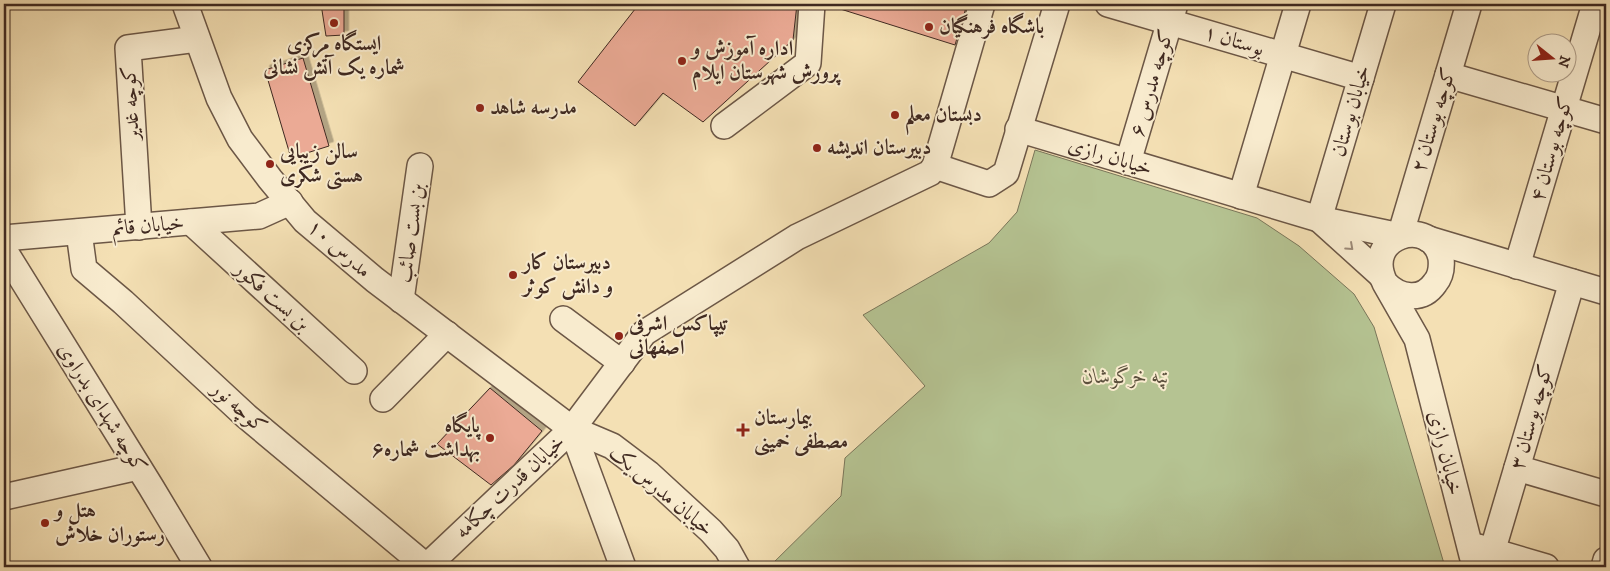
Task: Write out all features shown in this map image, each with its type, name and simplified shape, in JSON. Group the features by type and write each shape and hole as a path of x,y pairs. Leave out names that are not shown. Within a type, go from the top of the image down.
{"street":[{"name":"مدرس ۱۰","path":"185,4 219,98 240,139 305,221 375,280 572,429"},
{"path":"724,126 808,63 812,4"},
{"path":"982,4 936,166 988,184 1006,173 1057,4"},
{"name":"بوستان ۱","path":"1108,4 1172,13 1283,56 1360,78"},
{"path":"1241,196 1298,4"},
{"name":"خیابان بوستان","path":"1319,219 1383,4"},
{"name":"کوچه بوستان ۲","path":"1400,236 1469,4"},
{"name":"کوچه بوستان ۴","path":"1517,266 1595,4"},
{"name":"کوچه مدرس ۶","path":"1128,162 1172,13"},
{"name":"کوچه غدیر","path":"139,227 128,48 197,39"},
{"path":"1448,75 1606,122"},
{"name":"خیابان رازی","path":"1018,129 1319,219 1400,236"},
{"name":"بن بست صائب","path":"401,300 420,166"},
{"name":"خیابان قدرت چکامه","path":"426,567 572,429 644,333 797,237 930,174 936,166"},
{"name":"خیابان قائم","path":"4,238 259,216 290,202"},
{"path":"1319,219 1399,294 1407,296 1424,293 1437,282"},
{"name":"بن بست فکور","path":"191,222 354,371"},
{"name":"کوچه نور","path":"79,232 84,269 123,302 246,416 426,567"},
{"path":"1383,279 1380,265 1381,256 1392,240 1410,234 1420,235 1606,292"},
{"path":"1417,339 1441,273 1440,254 1436,246 1428,239"},
{"name":"کوچه شهدای بدراوی","path":"4,250 199,567"},
{"name":"خیابان رازی","path":"1383,279 1417,339 1478,554"},
{"name":"کوچه بوستان ۳","path":"1478,554 1517,468 1572,282"},
{"path":"563,319 622,363"},
{"path":"383,399 446,334"},
{"path":"572,429 623,567"},
{"name":"خیابان مدرس یک","path":"572,429 612,446 648,474 711,531 727,548 737,567"},
{"path":"4,497 138,466"},
{"path":"1517,468 1606,494"},
{"path":"1478,554 1546,567"},
{"path":"1604,567 1606,560"}],"green space":[{"name":"تپه خرگوشان","path":"1035,150 1257,218 1299,246 1354,294 1374,327 1445,567 769,567 841,496 845,458 925,386 863,315 989,243 1017,212"}],"building":[{"name":"ایستگاه مرکزی شماره یک آتش نشانی","path":"321,4 344,4 344,35 326,36"},
{"name":"اداره آموزش و پرورش شهرستان ایلام","path":"639,4 797,4 793,40 703,122 663,93 635,126 578,82"},
{"name":"باشگاه فرهنگیان","path":"835,4 967,4 955,45 834,7"},
{"path":"303,58 329,146 291,158 265,70"},
{"name":"پایگاه بهداشت شماره۶","path":"490,388 542,431 514,465 491,485 437,444"}],"place":[{"name":"ایستگاه مرکزی شماره یک آتش نشانی","path":"334,23"},
{"name":"باشگاه فرهنگیان","path":"929,27"},
{"name":"اداره آموزش و پرورش شهرستان ایلام","path":"682,61"},
{"name":"مدرسه شاهد","path":"480,108"},
{"name":"دبستان معلم","path":"895,115"},
{"name":"دبیرستان اندیشه","path":"817,148"},
{"name":"سالن زیبایی هستی شکری","path":"270,164"},
{"name":"دبیرستان کار و دانش کوثر","path":"513,275"},
{"name":"تیپاکس اشرفی اصفهانی","path":"619,336"},
{"name":"بیمارستان مصطفی خمینی","path":"743,430"},
{"name":"پایگاه بهداشت شماره۶","path":"490,438"},
{"name":"هتل و رستوران خلاش","path":"45,523"}]}
